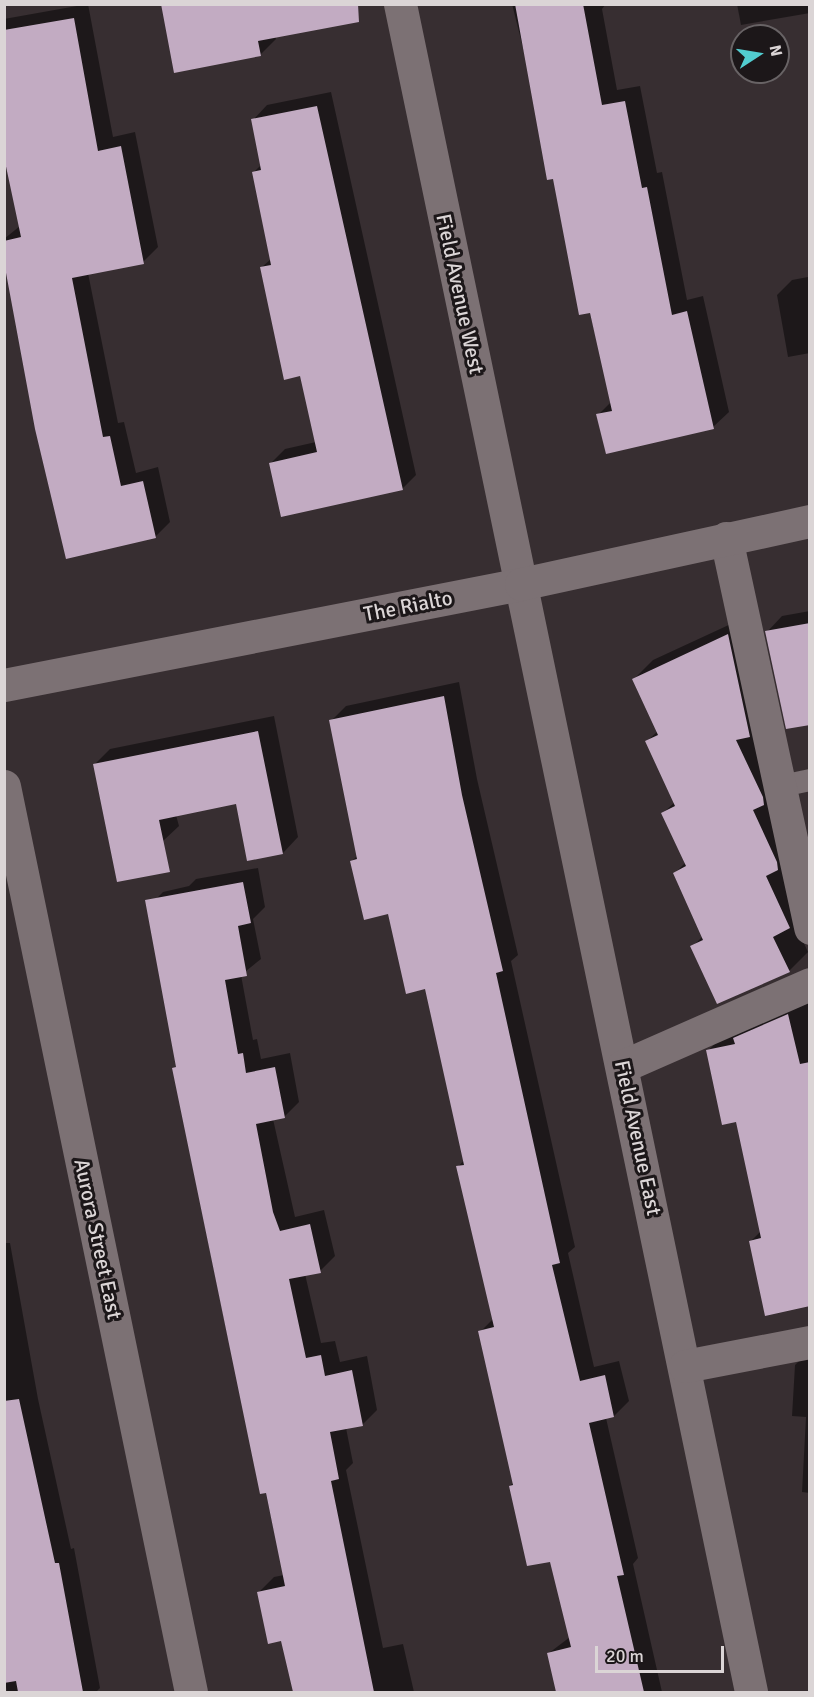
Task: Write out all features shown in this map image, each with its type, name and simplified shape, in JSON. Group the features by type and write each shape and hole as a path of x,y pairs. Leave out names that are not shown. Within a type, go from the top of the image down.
{"street":[{"name":"Field Avenue West","path":"400,4 521,584"},
{"name":"The Rialto","path":"4,685 521,584 810,521"},
{"path":"726,538 777,787 810,927"},
{"name":"Field Avenue East","path":"521,584 623,1066 751,1692"},
{"name":"Aurora Street East","path":"4,786 191,1692"},
{"path":"623,1066 810,984"},
{"path":"685,1366 810,1342"}],"lane":[{"path":"777,787 810,780"}],"building":[{"path":"161,4 358,4 359,22 258,41 261,56 174,73"},
{"path":"515,4 583,4 602,105 625,101 642,188 647,187 672,315 687,311 714,429 606,454 596,414 612,411 590,313 579,315 553,179 547,180"},
{"path":"74,18 98,151 121,146 144,264 72,278 103,437 110,436 121,486 143,481 156,538 66,559 35,429 4,262 4,241 21,237 4,157 4,30"},
{"path":"317,106 403,490 281,517 269,463 317,452 300,376 284,380 260,267 271,265 252,172 261,170 251,119"},
{"path":"810,623 810,725 786,729 765,631"},
{"path":"728,634 750,737 736,740 763,797 764,805 753,810 777,862 778,870 766,876 790,928 773,937 790,972 717,1004 690,946 703,940 673,873 686,866 661,813 675,806 645,741 658,735 632,679"},
{"path":"444,696 462,795 503,971 496,973 560,1263 552,1265 580,1381 605,1375 614,1417 589,1423 624,1575 617,1576 644,1692 556,1692 547,1653 571,1647 550,1562 527,1566 509,1486 513,1485 478,1331 494,1327 456,1166 464,1165 425,989 406,994 388,914 364,920 350,861 357,859 329,720"},
{"path":"258,731 283,854 247,861 236,804 159,820 170,872 117,882 93,764"},
{"path":"243,882 251,923 238,926 247,976 225,980 238,1054 243,1053 246,1073 275,1067 285,1118 256,1124 273,1212 280,1231 310,1224 321,1273 289,1279 306,1358 321,1355 325,1376 352,1370 363,1426 330,1432 339,1479 331,1481 374,1692 293,1692 281,1641 268,1644 257,1592 285,1586 266,1493 260,1494 172,1068 176,1067 145,900"},
{"path":"788,1014 800,1064 810,1062 810,1306 765,1316 749,1241 761,1238 736,1122 722,1125 706,1050 735,1044 733,1038"},
{"path":"19,1399 55,1563 59,1563 83,1692 18,1692 16,1681 4,1683 4,1401"}]}
